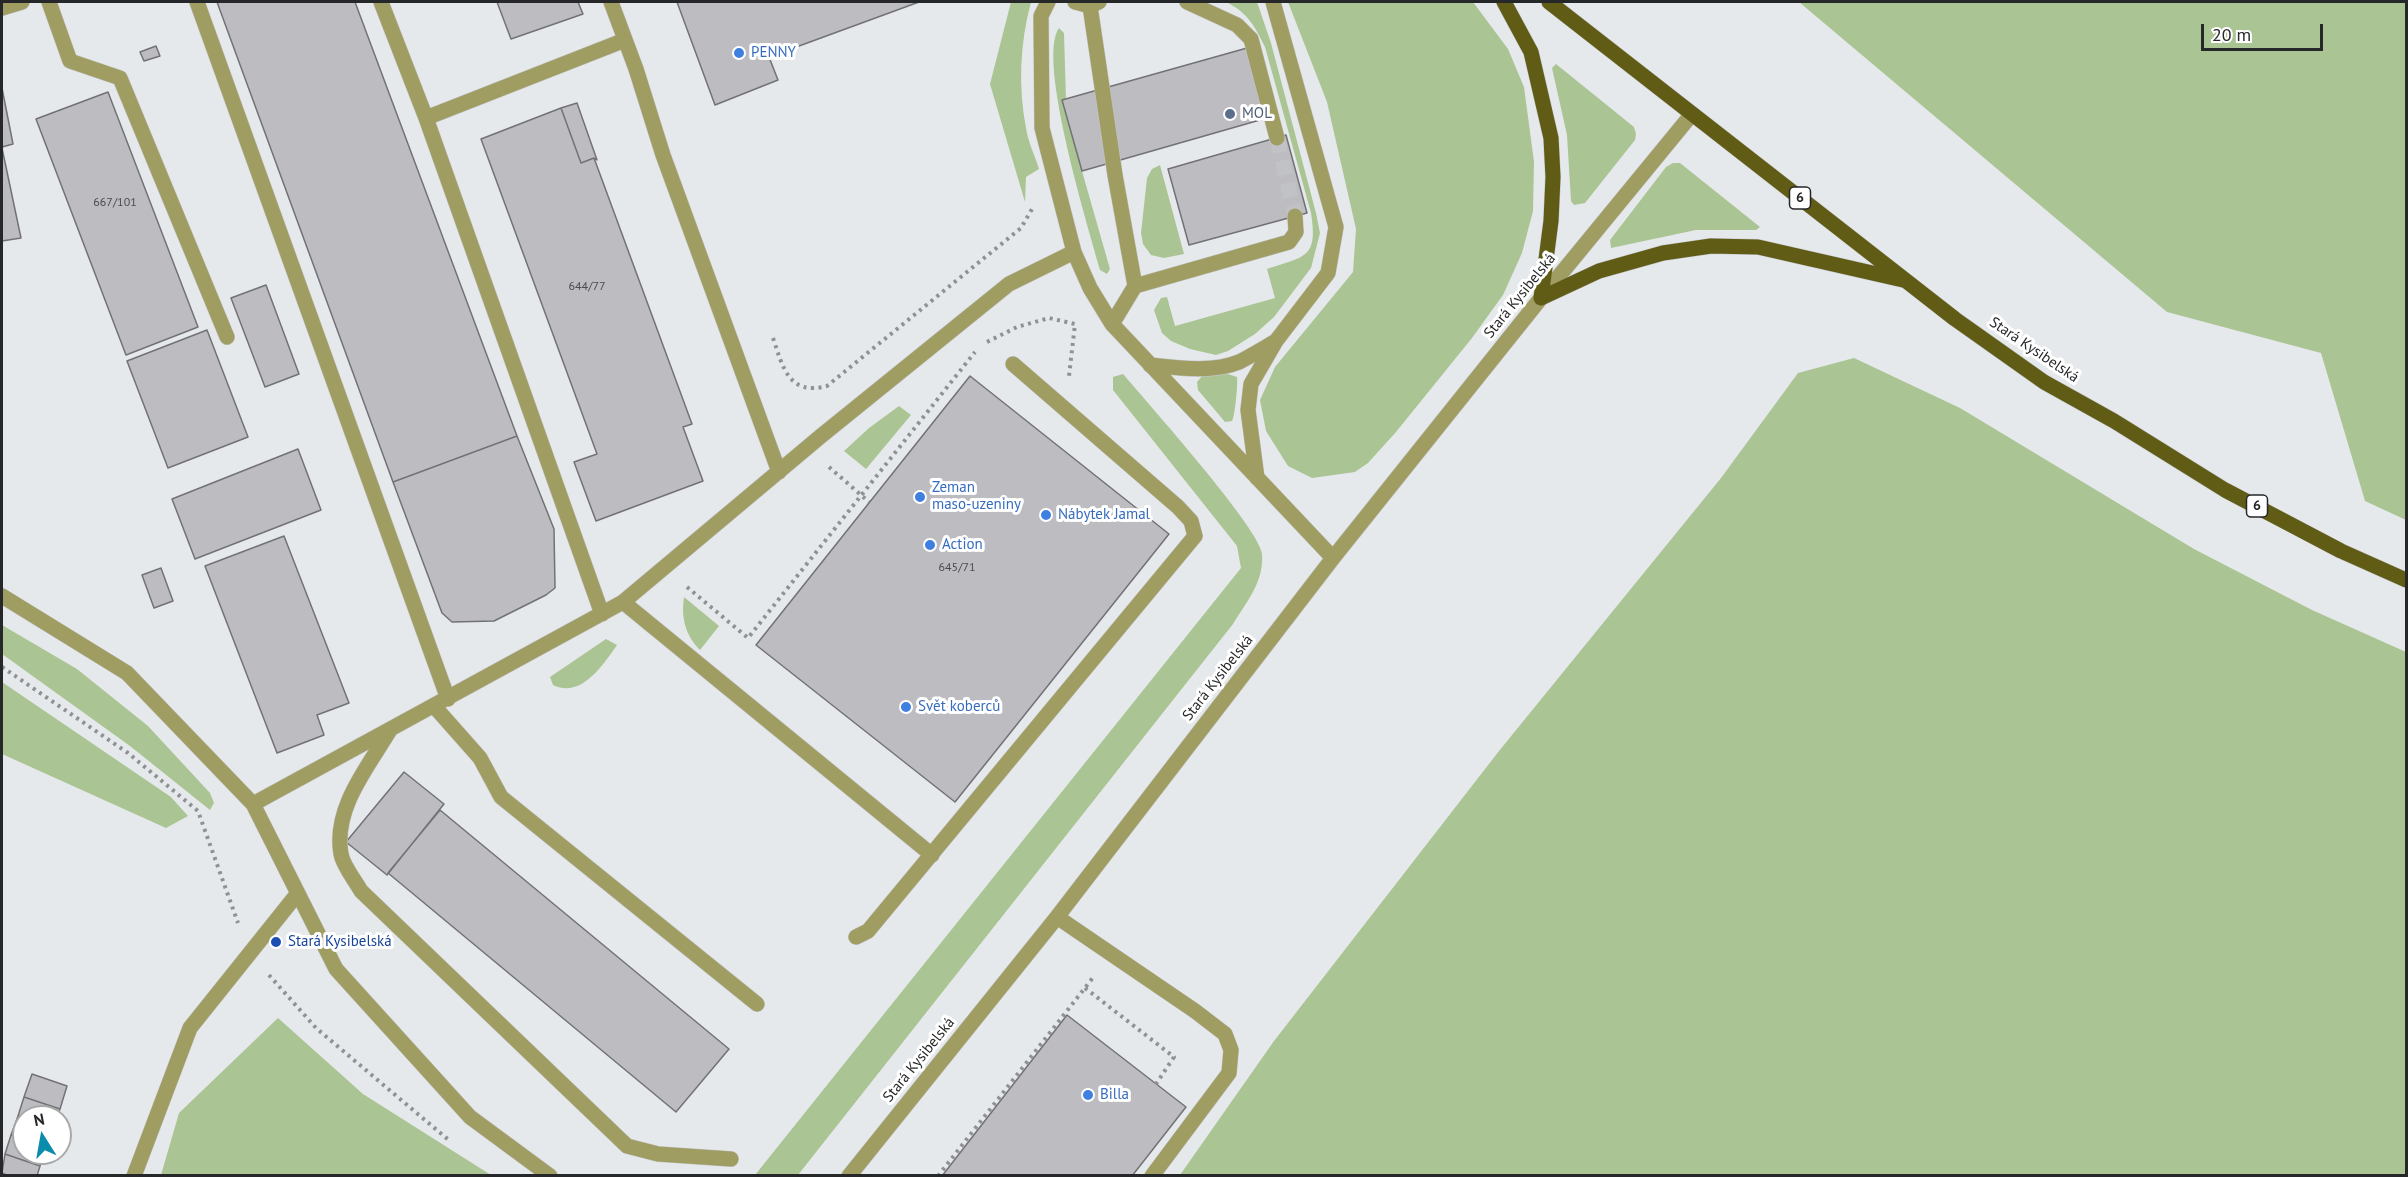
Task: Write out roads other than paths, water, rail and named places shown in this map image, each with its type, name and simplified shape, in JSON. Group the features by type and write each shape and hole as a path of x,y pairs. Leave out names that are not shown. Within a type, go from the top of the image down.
{"main road":[{"path":"1504,2 1531,52 1551,138 1553,177 1551,221 1541,298"},
{"name":"6","path":"1549,2 1692,114"},
{"name":"Stará Kysibelská","path":"1692,114 1955,319 2044,382 2114,421 2225,490 2341,550 2406,580"},
{"path":"1541,298 1599,271 1663,253 1711,246 1758,247 1909,282"}],"street":[{"path":"2,8 22,2"},
{"path":"50,2 70,61 120,78 227,337"},
{"path":"197,2 448,699"},
{"path":"381,2 426,118 602,614"},
{"path":"1047,2 1041,16 1042,128 1074,252 1090,288 1112,324 1333,558"},
{"path":"1187,2 1237,25 1251,39 1277,138"},
{"path":"1257,478 1250,427 1251,384 1276,341 1328,273 1336,227 1273,2"},
{"path":"1088,3 1135,286 1112,324"},
{"path":"616,6 663,154 779,472"},
{"path":"426,118 625,40"},
{"name":"Stará Kysibelská","path":"849,1176 1057,917 1333,558 1692,114"},
{"path":"1135,286 1289,242 1296,232 1295,216"},
{"path":"253,804 623,602 1009,284 1074,252"},
{"path":"1150,365 1187,368 1217,367 1238,362 1276,341"},
{"path":"856,937 868,931 1195,536 1191,521 1178,507 1012,364"},
{"path":"2,596 127,673 253,804 336,969 470,1117 550,1176"},
{"path":"623,602 932,855"},
{"path":"434,706 480,758 501,797 758,1004"},
{"path":"390,730 346,804 340,829 341,856 361,891 627,1146 658,1154 731,1159"},
{"path":"134,1176 190,1028 298,893"},
{"path":"1057,917 1196,1011 1225,1034 1231,1050 1229,1073 1152,1176"}],"tunnel":[{"path":"1277,138 1295,216"}],"place":[{"name":"PENNY","path":"739,53"},
{"name":"MOL","path":"1230,114"},
{"name":"Zeman maso-uzeniny","path":"920,497"},
{"name":"Nábytek Jamal","path":"1046,515"},
{"name":"Action","path":"930,545"},
{"name":"Svět koberců","path":"906,707"},
{"name":"Stará Kysibelská","path":"276,942"},
{"name":"Billa","path":"1088,1095"}]}
